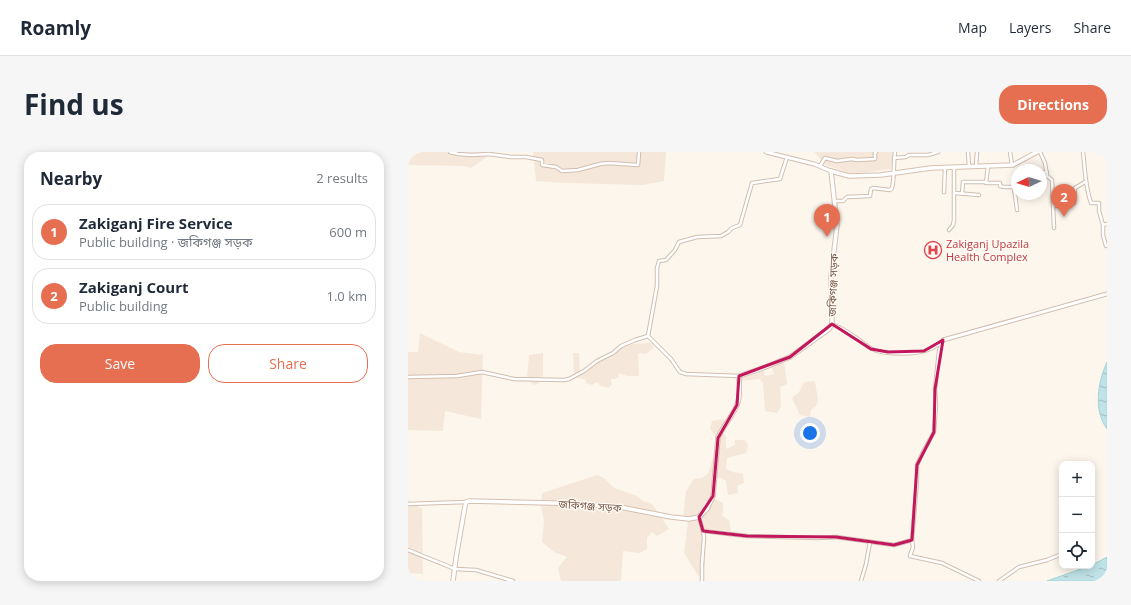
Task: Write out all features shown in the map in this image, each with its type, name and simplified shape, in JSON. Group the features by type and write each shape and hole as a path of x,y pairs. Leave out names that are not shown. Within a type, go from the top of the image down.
{"main road":[{"path":"1014,164 1037,152"},
{"path":"831,171 849,176 881,175 945,167 1011,165"},
{"name":"জকিগঞ্জ সড়ক","path":"739,376 790,357 829,329 832,324 831,277 837,225 831,171"},
{"path":"699,517 707,509 713,496 718,438 737,405 739,396 739,376"},
{"path":"453,581 466,502"},
{"name":"জকিগঞ্জ সড়ক","path":"466,502 552,503 615,506 671,517 689,519 699,517"}],"street":[{"path":"450,152 472,156 489,154 511,157 526,157 542,160 542,165 556,167 562,171 578,170 608,163 638,165 639,152"},
{"path":"766,152 775,153 820,166 831,171"},
{"path":"820,166 825,158 837,161 852,158 857,160 875,159 876,152"},
{"path":"834,201 870,196 871,189 873,188 890,190 892,188 894,173 895,152"},
{"path":"894,158 914,155 928,155 938,152"},
{"path":"968,152 969,167"},
{"path":"976,167 977,152"},
{"path":"1010,152 1012,164"},
{"path":"1040,152 1045,164"},
{"path":"1083,152 1087,192 1091,203 1099,203 1099,211 1106,246"},
{"path":"648,336 657,286 657,268 659,261 666,260 675,250 679,242 697,237 720,236 732,228 740,225 752,183 780,179 787,157"},
{"path":"986,182 988,166"},
{"path":"944,192 945,167"},
{"path":"949,230 953,225 954,220 954,167"},
{"path":"1047,176 1052,180 1054,228"},
{"path":"962,193 962,182 986,182 986,184 1000,183 1000,186 1014,187 1018,210"},
{"path":"1053,206 1074,203 1075,188 1085,182"},
{"path":"955,193 979,195"},
{"path":"1103,225 1107,224"},
{"path":"832,324 844,329 871,349 883,352 900,353 924,351 937,346 943,340 1107,294"},
{"path":"648,336 671,359 680,372 686,374 739,376"},
{"path":"408,377 457,376 477,372 514,379 564,380 584,371 597,361 613,353 621,346 648,336"},
{"path":"943,340 935,389 936,405 934,432 917,465 918,480 912,540 914,546 910,556 949,565 979,581"},
{"path":"408,504 466,502"},
{"path":"699,517 704,538 702,581"},
{"path":"703,531 747,536 818,538 836,537 894,545 912,540"},
{"path":"861,581 870,542"},
{"path":"408,550 455,569 476,570 513,581"},
{"path":"999,581 1019,567 1047,560 1059,555"}],"highlighted area":[{"path":"832,324 871,349 888,352 924,351 943,340 935,389 934,432 917,465 912,540 894,545 836,537 747,536 703,531 699,517 713,496 718,438 737,405 739,376 790,357"}],"shaded area":[{"path":"408,152 494,152 471,168 463,166 408,165"},
{"path":"533,152 666,152 664,181 642,185 536,181"},
{"path":"814,152 893,152 891,169 852,174 826,165"},
{"path":"420,333 459,352 483,355 481,419 445,411 443,431 408,430 408,352 418,352"},
{"path":"651,343 654,347 646,354 638,353 639,376 627,376 619,373 618,377 611,379 612,385 608,388 601,386 597,382 592,385 586,383 586,380 578,378 574,374 573,353 579,353 580,371 583,371 613,354 621,347 630,344"},
{"path":"543,353 543,376 540,377 540,382 535,385 527,378 529,355"},
{"path":"784,361 787,384 780,387 781,407 777,413 765,411 763,383 760,379 740,381 741,377 763,370 765,376 774,374 771,366"},
{"path":"815,381 818,400 816,406 811,410 810,417 800,415 792,398 799,392 804,382"},
{"path":"723,419 727,426 722,433 726,436 726,449 735,445 735,440 745,440 748,445 746,453 727,458 726,469 743,474 744,483 737,486 738,493 728,495 726,481 721,478 717,479 711,484 710,493 715,499 723,503 722,516 729,520 731,531 705,529 705,565 699,577 684,553 688,521 683,520 686,491 694,479 702,478 708,474 715,451 715,435 710,429 712,421"},
{"path":"597,475 604,478 614,488 637,496 643,501 652,504 669,529 657,536 652,532 647,538 647,549 639,553 623,551 621,581 561,581 558,568 567,557 554,552 542,542 544,521 541,506 542,493"},
{"path":"408,500 422,509 423,574 408,573"}],"water":[{"path":"1107,362 1107,429 1100,413 1098,396 1101,378"},
{"path":"1107,557 1107,581 1047,581 1081,569 1095,569 1095,563"}],"place":[{"name":"Zakiganj Court","path":"1064,217"},
{"name":"Zakiganj Fire Service","path":"827,237"},
{"name":"Zakiganj Upazila Health Complex","path":"933,250"}]}
